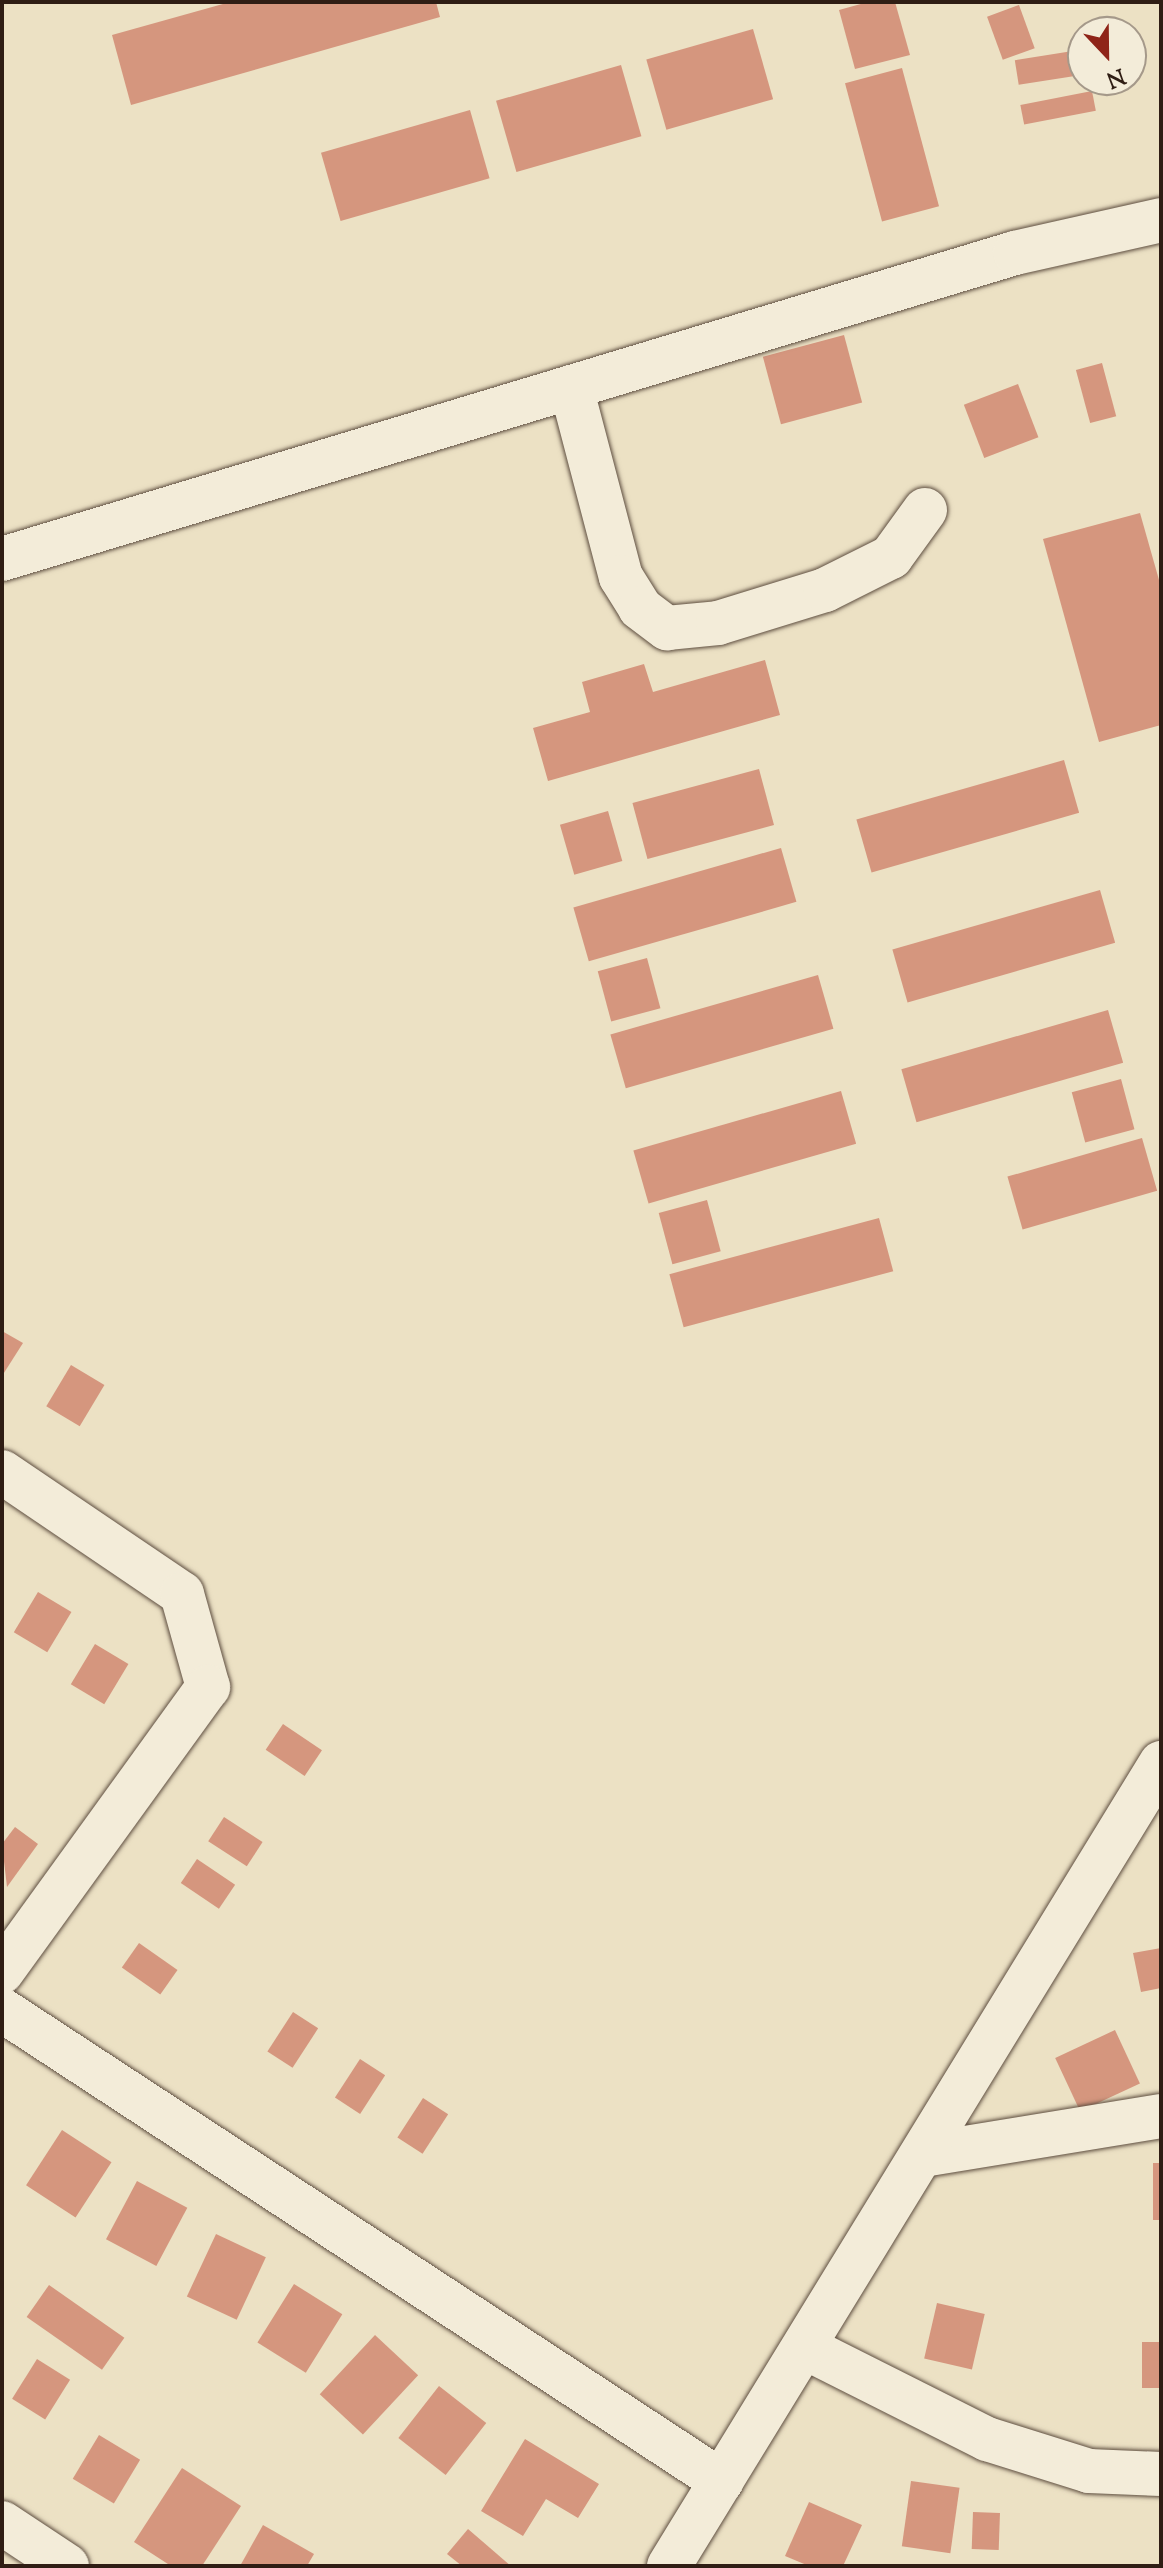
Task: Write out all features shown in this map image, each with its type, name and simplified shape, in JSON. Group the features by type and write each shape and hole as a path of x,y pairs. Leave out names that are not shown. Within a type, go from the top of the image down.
{"street":[{"path":"2,559 1015,253 1161,220"},
{"path":"571,387 621,577 640,608 667,628 718,623 825,590 891,557 925,510"},
{"path":"2,1472 182,1594 208,1687 2,1972"},
{"path":"669,2566 806,2348 1161,1763"},
{"path":"2,2010 721,2481"},
{"path":"923,2155 1161,2116"},
{"path":"806,2348 987,2439 1089,2471 1161,2474"},
{"path":"2,2523 67,2566"}],"building":[{"path":"230,2 436,2 440,17 131,105 112,35"},
{"path":"868,2 895,2 910,55 855,69 839,10"},
{"path":"1019,5 1035,48 1003,60 987,17"},
{"path":"753,29 773,99 666,130 646,60"},
{"path":"1067,52 1067,77 1019,85 1015,60"},
{"path":"621,65 641,136 516,172 496,101"},
{"path":"902,68 939,206 882,221 845,83"},
{"path":"1067,96 1093,96 1096,111 1024,125 1020,105"},
{"path":"470,110 490,178 341,221 321,153"},
{"path":"844,335 862,403 781,424 763,357"},
{"path":"1102,363 1116,416 1090,423 1076,370"},
{"path":"1018,384 1038,437 984,458 964,405"},
{"path":"1140,513 1161,587 1161,725 1099,742 1043,539"},
{"path":"765,660 780,715 548,781 533,728 590,712 582,682 644,664 653,692"},
{"path":"1064,760 1079,813 872,872 856,820"},
{"path":"759,769 774,825 647,859 632,803"},
{"path":"608,811 622,861 574,875 560,825"},
{"path":"781,848 796,902 589,961 573,908"},
{"path":"1100,890 1115,943 908,1002 892,950"},
{"path":"647,958 660,1008 611,1021 598,971"},
{"path":"818,975 833,1029 626,1088 610,1035"},
{"path":"1108,1010 1123,1063 916,1122 901,1069"},
{"path":"1121,1079 1134,1129 1085,1142 1072,1092"},
{"path":"841,1091 856,1144 649,1203 633,1151"},
{"path":"1142,1138 1157,1191 1023,1229 1007,1177"},
{"path":"707,1200 721,1251 672,1264 659,1213"},
{"path":"879,1218 893,1271 684,1327 669,1274"},
{"path":"2,1331 23,1343 2,1376"},
{"path":"71,1365 104,1385 80,1426 46,1406"},
{"path":"38,1592 71,1612 47,1652 14,1632"},
{"path":"95,1644 128,1664 104,1704 71,1684"},
{"path":"283,1724 322,1750 305,1776 266,1750"},
{"path":"224,1817 263,1842 247,1866 208,1841"},
{"path":"15,1827 38,1844 7,1887 2,1844"},
{"path":"197,1859 235,1885 219,1909 181,1883"},
{"path":"139,1943 178,1970 160,1995 122,1968"},
{"path":"1161,1948 1161,1988 1141,1992 1133,1953"},
{"path":"293,2012 318,2028 293,2068 267,2051"},
{"path":"1115,2030 1140,2083 1080,2111 1055,2058"},
{"path":"360,2059 385,2075 360,2114 335,2098"},
{"path":"423,2098 448,2114 423,2154 397,2137"},
{"path":"62,2130 111,2162 76,2217 26,2185"},
{"path":"1153,2163 1161,2163 1161,2220 1153,2220"},
{"path":"137,2181 187,2208 156,2266 106,2239"},
{"path":"216,2234 266,2257 237,2320 187,2297"},
{"path":"294,2284 342,2314 306,2373 257,2343"},
{"path":"49,2285 124,2338 102,2370 27,2317"},
{"path":"937,2303 985,2314 972,2370 924,2359"},
{"path":"375,2335 418,2375 363,2434 320,2394"},
{"path":"1142,2342 1161,2342 1161,2388 1142,2388"},
{"path":"37,2359 70,2380 45,2420 12,2399"},
{"path":"439,2386 486,2423 446,2475 398,2438"},
{"path":"99,2435 140,2460 114,2503 73,2479"},
{"path":"525,2439 599,2484 578,2518 546,2499 523,2536 481,2511"},
{"path":"182,2468 241,2506 202,2566 171,2566 134,2542"},
{"path":"911,2481 960,2488 950,2553 902,2546"},
{"path":"809,2502 862,2525 843,2566 809,2566 785,2556"},
{"path":"973,2512 1000,2513 999,2550 972,2549"},
{"path":"263,2525 314,2554 307,2566 240,2566"},
{"path":"468,2529 511,2566 462,2566 447,2554"}]}
